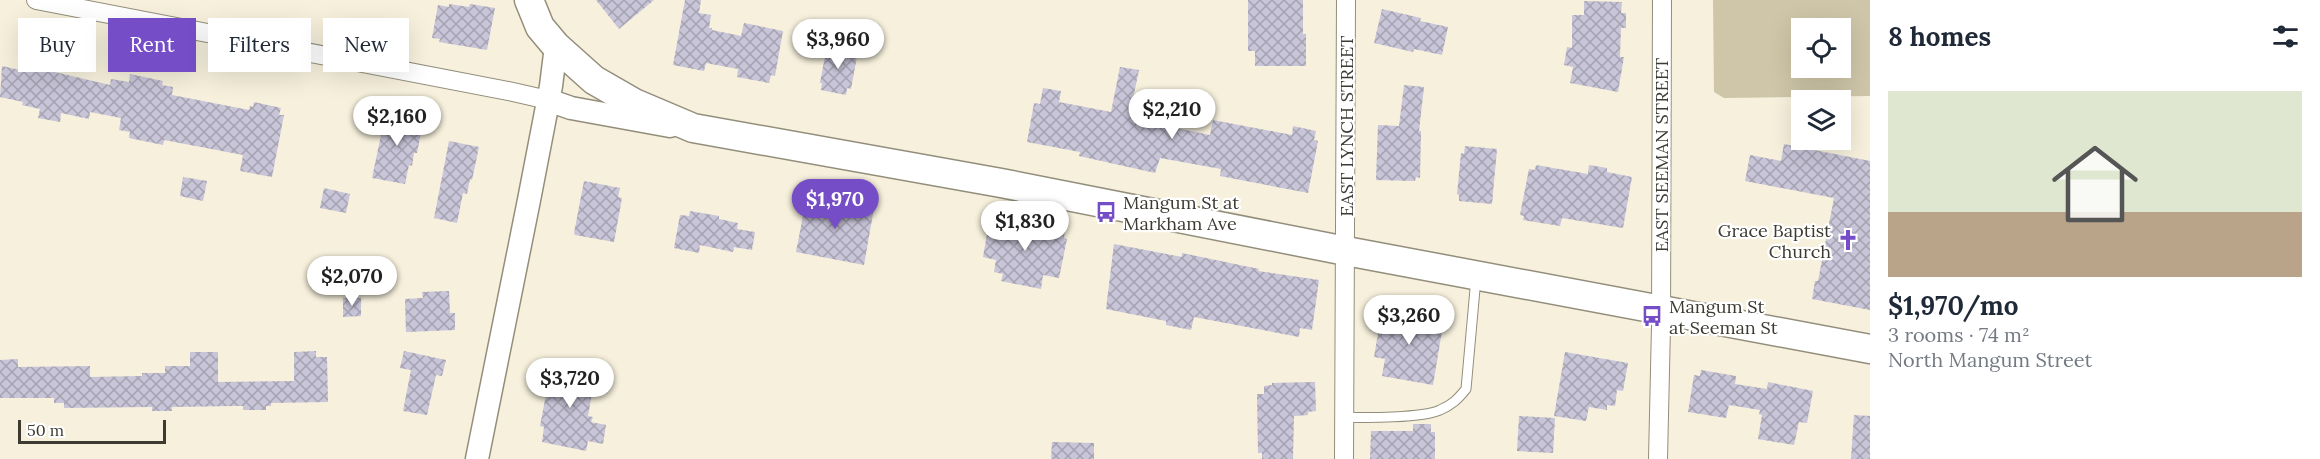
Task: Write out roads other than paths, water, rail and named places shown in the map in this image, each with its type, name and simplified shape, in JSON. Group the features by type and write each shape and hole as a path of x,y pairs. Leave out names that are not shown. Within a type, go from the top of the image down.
{"main road":[{"path":"529,0 540,27 556,46 594,80 634,103 693,128 1001,183 1870,350"},
{"path":"545,0 554,22 556,46"}],"street":[{"path":"36,0 501,89 571,108 656,124 693,128"},
{"name":"EAST LYNCH STREET","path":"1344,459 1346,0"},
{"name":"EAST SEEMAN STREET","path":"1658,459 1662,0"},
{"path":"477,459 548,100 556,46"}],"lane":[{"path":"1345,417 1385,417 1438,411 1456,401 1466,389 1476,275"}],"place":[{"name":"Mangum St at Markham Ave","path":"1106,212"},
{"name":"Grace Baptist Church","path":"1848,240"},
{"name":"Mangum St at Seeman St","path":"1652,316"}]}
